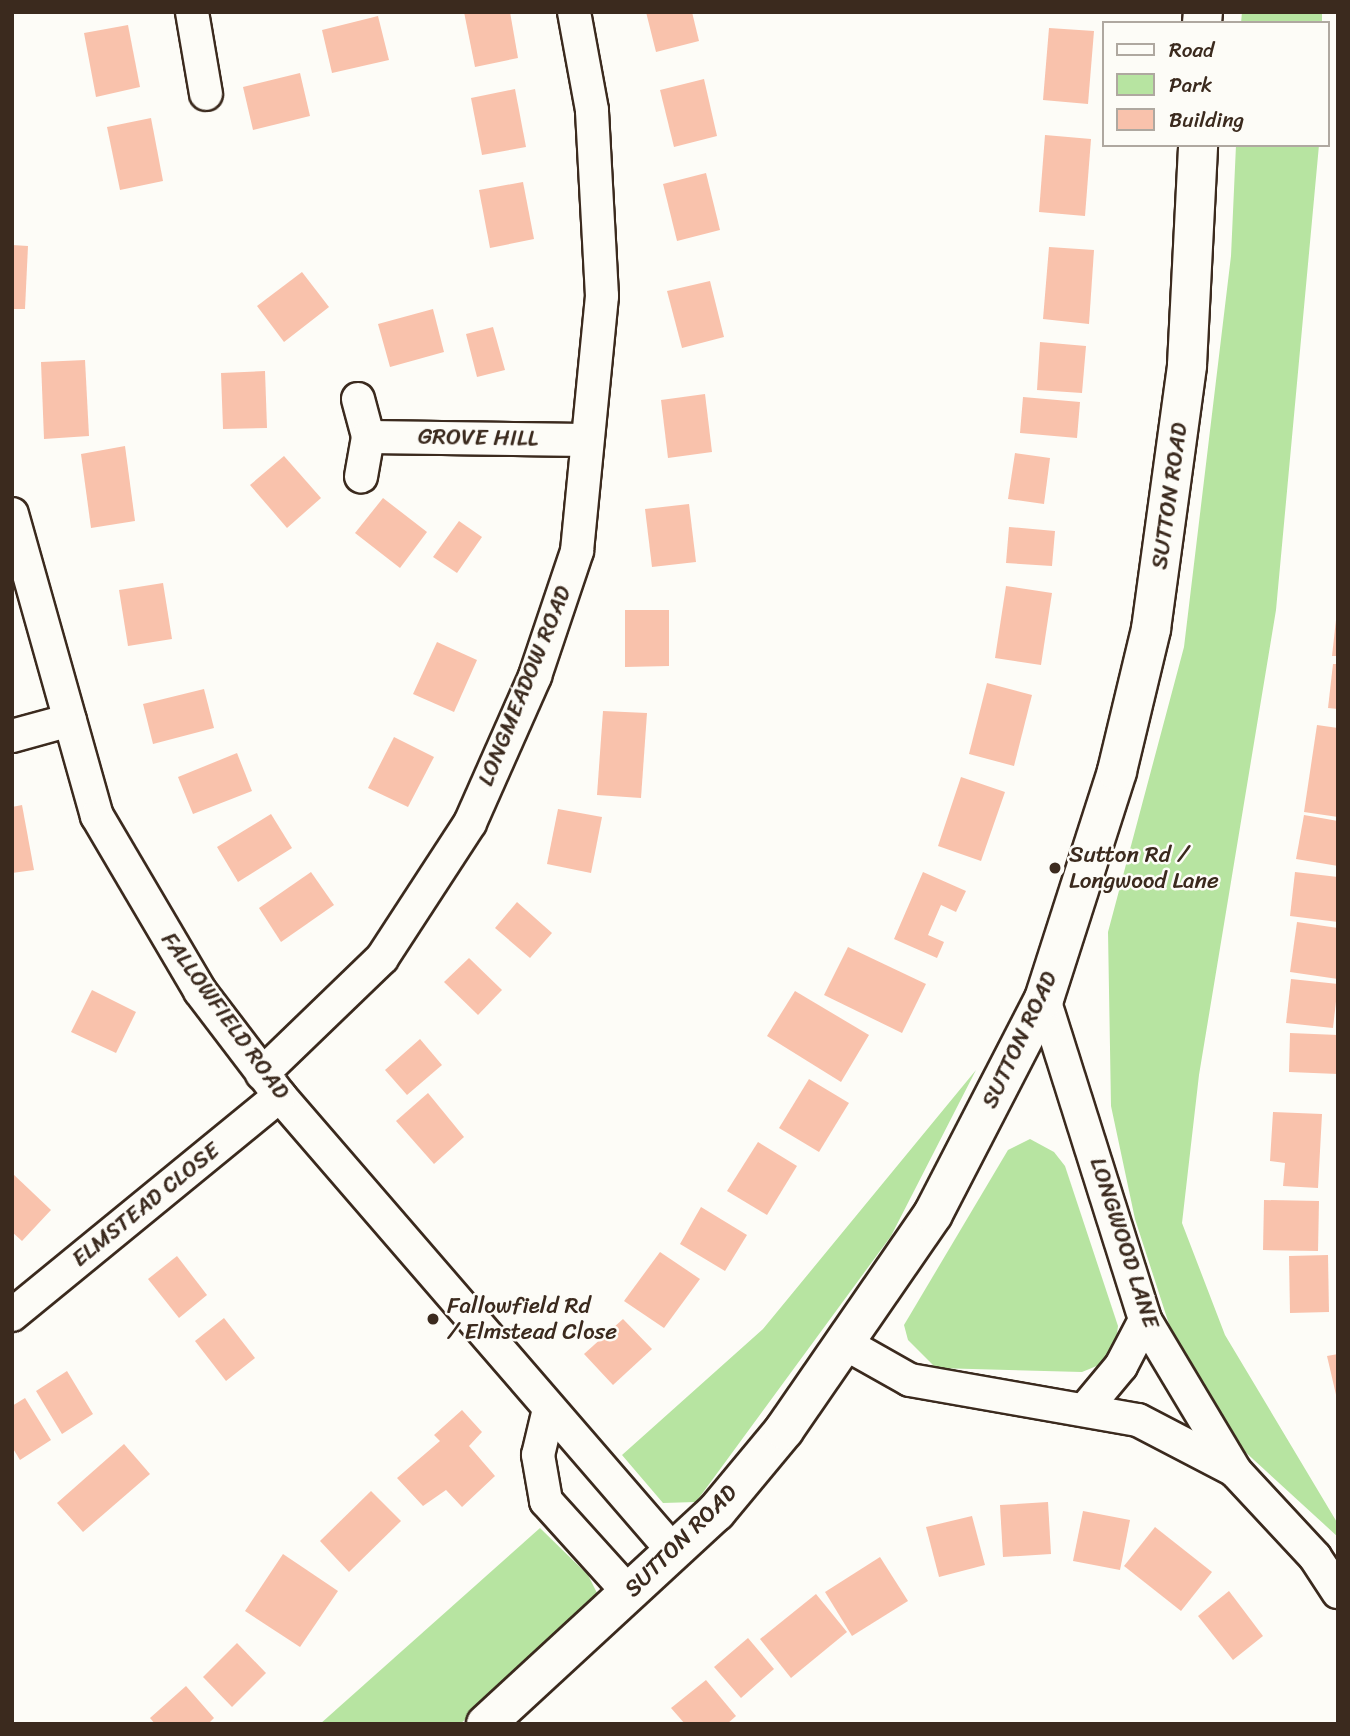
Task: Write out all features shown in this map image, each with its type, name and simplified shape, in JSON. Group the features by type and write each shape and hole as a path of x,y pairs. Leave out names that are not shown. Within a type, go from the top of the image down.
{"main road":[{"name":"SUTTON ROAD","path":"486,1724 674,1552 724,1502 846,1344 933,1214 1044,999 1117,771 1151,629 1186,365 1198,147"}],"street":[{"path":"192,12 205,94"},
{"name":"LONGMEADOW ROAD","path":"271,1085 382,958 470,823 535,676 577,551 602,296 592,110 574,12"},
{"path":"358,399 368,437 360,476"},
{"name":"GROVE HILL","path":"368,437 587,440"},
{"name":"FALLOWFIELD ROAD","path":"12,514 97,816 200,991 271,1085 674,1552"},
{"path":"12,736 70,720"},
{"name":"LONGWOOD LANE","path":"1044,999 1145,1320 1236,1472 1315,1557 1338,1592"},
{"name":"ELMSTEAD CLOSE","path":"14,1309 271,1085"},
{"path":"1086,1408 1121,1366 1145,1320"},
{"name":"LONGWOOD LANE","path":"846,1344 910,1380 1086,1408 1138,1420 1236,1472"},
{"path":"549,1409 538,1455 546,1501 629,1593"}],"green space":[{"path":"1242,12 1322,12 1322,21 1241,21"},
{"path":"1236,147 1319,147 1276,610 1199,1075 1182,1223 1225,1335 1338,1524 1338,1537 1230,1438 1178,1352 1135,1219 1111,1106 1108,932 1184,647 1231,256"},
{"path":"976,1070 891,1236 696,1502 663,1503 622,1455 763,1329"},
{"path":"1030,1139 1054,1152 1065,1166 1118,1326 1116,1342 1099,1365 1082,1372 936,1368 908,1340 904,1325 1008,1150"},
{"path":"540,1528 588,1575 599,1597 522,1671 460,1724 320,1724"}],"building":[{"path":"464,12 510,12 518,58 475,67"},
{"path":"646,12 692,12 699,41 656,52"},
{"path":"378,16 389,60 332,73 322,30"},
{"path":"128,25 140,87 96,97 84,33"},
{"path":"1049,28 1094,31 1088,104 1043,100"},
{"path":"300,73 310,116 253,130 243,87"},
{"path":"704,79 717,136 674,147 660,90"},
{"path":"515,89 526,147 482,155 471,98"},
{"path":"151,118 163,181 120,190 107,127"},
{"path":"1045,135 1091,139 1085,216 1039,212"},
{"path":"706,173 720,230 677,241 663,184"},
{"path":"523,182 534,239 490,248 479,190"},
{"path":"12,245 28,246 25,309 12,309"},
{"path":"1049,247 1094,250 1089,324 1043,319"},
{"path":"302,272 329,307 284,342 257,306"},
{"path":"710,281 724,337 682,348 667,291"},
{"path":"433,309 444,352 390,367 378,324"},
{"path":"493,327 505,370 477,377 466,334"},
{"path":"1040,342 1086,346 1082,393 1037,390"},
{"path":"85,360 89,436 44,439 41,362"},
{"path":"265,371 267,428 223,429 221,373"},
{"path":"705,394 712,452 668,458 661,400"},
{"path":"1023,397 1080,402 1077,438 1020,433"},
{"path":"125,446 135,521 91,528 81,454"},
{"path":"1015,453 1050,458 1044,504 1008,499"},
{"path":"284,456 321,498 287,528 250,485"},
{"path":"383,498 427,532 400,568 355,533"},
{"path":"689,504 696,562 652,567 645,509"},
{"path":"459,521 482,537 457,573 433,557"},
{"path":"1009,527 1055,531 1052,566 1006,563"},
{"path":"163,583 172,639 128,646 119,590"},
{"path":"1006,586 1052,593 1041,665 995,658"},
{"path":"625,610 669,610 669,666 625,667"},
{"path":"1336,620 1338,656 1332,656"},
{"path":"437,642 477,660 454,712 413,694"},
{"path":"1333,664 1338,664 1338,709 1328,708"},
{"path":"987,683 1032,695 1014,766 969,754"},
{"path":"204,689 214,728 153,744 143,704"},
{"path":"603,711 647,713 641,798 597,795"},
{"path":"1317,725 1338,728 1338,817 1304,812"},
{"path":"394,737 434,757 408,807 368,788"},
{"path":"237,753 252,791 193,814 178,777"},
{"path":"961,777 1005,792 981,861 938,846"},
{"path":"22,805 34,870 12,873 12,807"},
{"path":"558,809 602,817 591,873 547,864"},
{"path":"271,814 292,848 238,882 217,847"},
{"path":"1304,815 1338,821 1338,866 1296,859"},
{"path":"311,872 334,905 281,942 259,908"},
{"path":"923,872 966,891 956,912 941,905 928,935 944,942 937,958 894,939"},
{"path":"1295,872 1338,877 1338,922 1290,916"},
{"path":"517,902 552,933 530,958 495,928"},
{"path":"1297,922 1338,928 1338,979 1290,972"},
{"path":"848,947 926,984 902,1033 824,995"},
{"path":"469,958 502,990 478,1015 444,982"},
{"path":"1291,979 1338,984 1333,1028 1286,1023"},
{"path":"92,990 136,1012 116,1053 71,1032"},
{"path":"795,991 869,1035 841,1082 767,1036"},
{"path":"1290,1033 1338,1035 1338,1074 1289,1072"},
{"path":"420,1039 442,1065 407,1095 385,1070"},
{"path":"809,1079 849,1103 819,1152 779,1128"},
{"path":"428,1093 464,1137 434,1164 396,1121"},
{"path":"1273,1112 1322,1114 1318,1188 1283,1186 1285,1163 1270,1161"},
{"path":"758,1142 797,1166 767,1215 727,1191"},
{"path":"12,1173 51,1210 22,1241 12,1232"},
{"path":"1264,1200 1319,1201 1318,1251 1263,1250"},
{"path":"701,1207 747,1235 725,1271 680,1244"},
{"path":"660,1252 700,1279 664,1328 624,1301"},
{"path":"1328,1255 1329,1312 1290,1313 1289,1256"},
{"path":"177,1256 207,1295 179,1318 148,1279"},
{"path":"224,1318 255,1358 226,1381 195,1341"},
{"path":"623,1319 652,1349 613,1385 584,1354"},
{"path":"1338,1354 1338,1399 1337,1399 1327,1356"},
{"path":"67,1371 93,1414 62,1434 36,1391"},
{"path":"25,1398 51,1440 20,1460 12,1447 12,1406"},
{"path":"462,1410 482,1432 469,1446 495,1476 462,1507 446,1490 423,1506 397,1478 440,1441 434,1435"},
{"path":"124,1444 150,1474 83,1532 57,1503"},
{"path":"371,1491 401,1521 349,1572 320,1541"},
{"path":"1048,1502 1051,1554 1003,1557 1000,1505"},
{"path":"1083,1511 1130,1520 1120,1570 1073,1561"},
{"path":"972,1516 985,1565 939,1577 926,1527"},
{"path":"1155,1527 1212,1572 1181,1611 1124,1566"},
{"path":"283,1554 338,1591 300,1647 245,1611"},
{"path":"880,1557 908,1601 852,1636 825,1592"},
{"path":"1229,1591 1263,1636 1233,1660 1198,1616"},
{"path":"816,1594 847,1632 791,1678 760,1639"},
{"path":"748,1638 774,1669 741,1698 714,1667"},
{"path":"237,1643 266,1673 232,1707 203,1677"},
{"path":"706,1680 736,1716 727,1724 685,1724 671,1708"},
{"path":"186,1686 214,1718 208,1724 155,1724 150,1718"}],"place":[{"name":"Sutton Rd / Longwood Lane","path":"1055,868"},
{"name":"Fallowfield Rd / Elmstead Close","path":"433,1319"}]}
